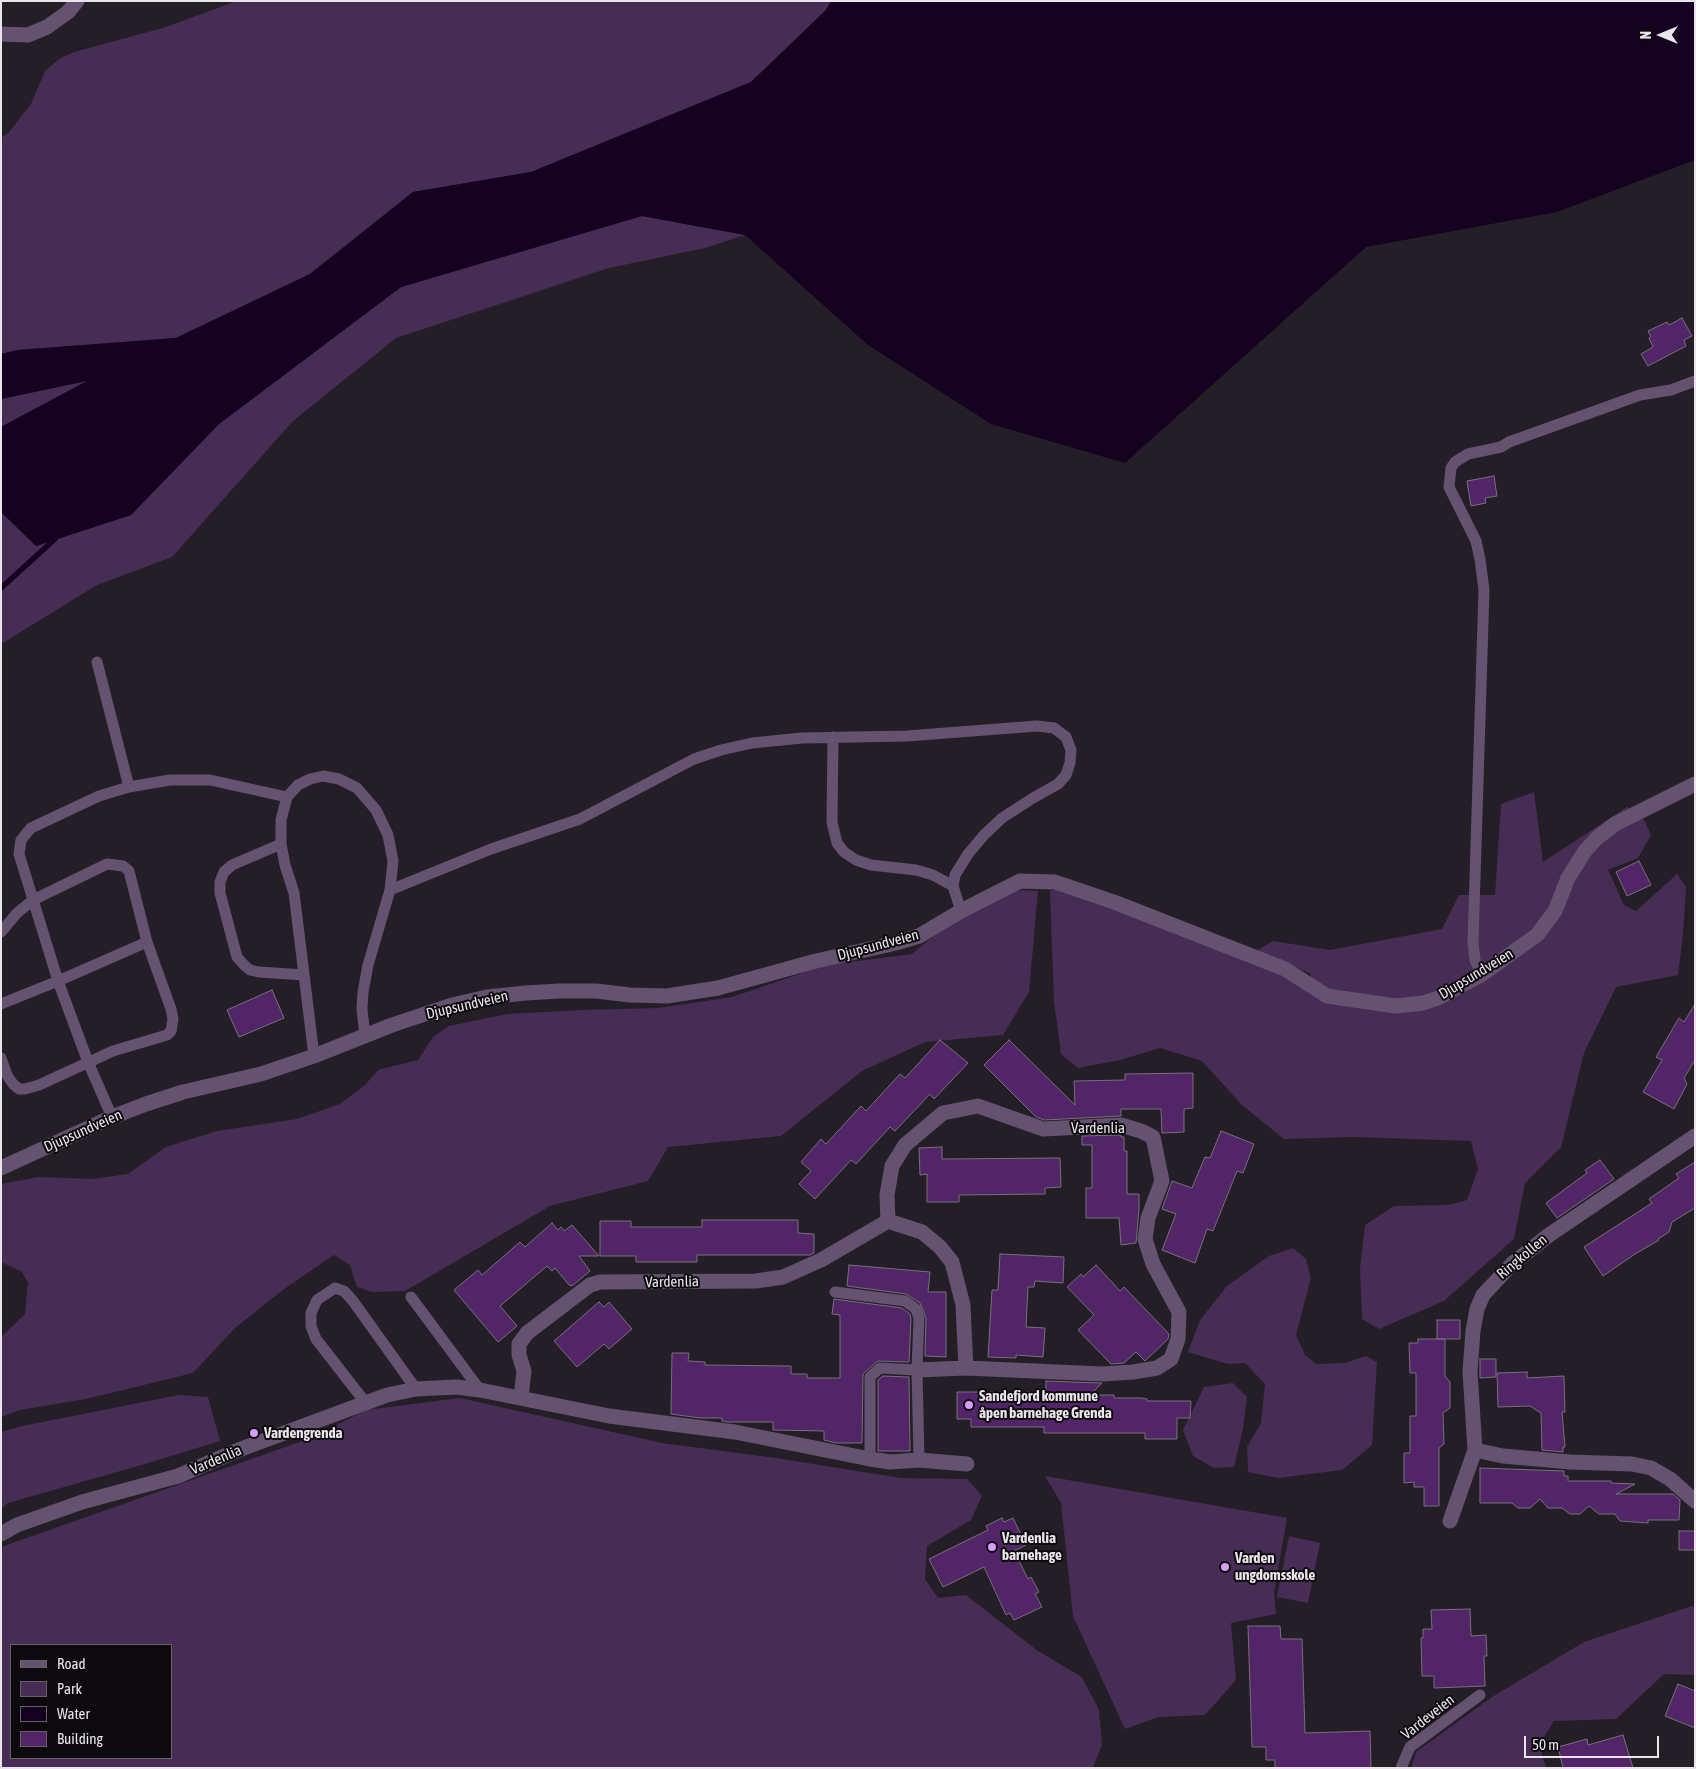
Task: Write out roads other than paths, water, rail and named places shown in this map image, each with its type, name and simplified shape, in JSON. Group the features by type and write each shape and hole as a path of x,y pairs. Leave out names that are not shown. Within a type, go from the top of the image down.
{"street":[{"path":"1,34 28,35 47,27 68,12 77,1"},
{"name":"Djupsundveien","path":"1,1168 112,1117 183,1092 261,1074 452,1005 487,997 559,991 667,996 694,993 920,936 961,911 1020,881 1054,882 1114,902 1285,969 1327,996 1396,1006 1423,1003 1438,998 1481,975 1537,935 1555,911 1568,878 1585,851 1596,838 1615,824 1695,784"},
{"name":"Vardenlia","path":"521,1398 524,1371 519,1355 519,1344 527,1333 590,1285 600,1282 756,1281 783,1277 821,1260 888,1221 887,1196 892,1166 905,1145 944,1113 978,1106 1043,1128 1122,1125 1141,1130 1153,1137 1162,1182 1148,1218 1145,1238 1153,1264 1179,1312 1178,1340 1171,1359 1157,1368 1102,1374 966,1368 917,1370"},
{"name":"Ringkollen","path":"1450,1521 1475,1450 1470,1372 1473,1331 1477,1309 1483,1295 1512,1264 1549,1234 1695,1136"},
{"path":"888,1221 922,1232 940,1247 952,1262 963,1305 966,1368"},
{"name":"Vardenlia","path":"1,1534 17,1525 82,1502 178,1476 241,1449 387,1394 416,1389 457,1387 480,1390 559,1407 644,1422 735,1432 870,1460 890,1462 919,1460 967,1464"},
{"path":"1475,1450 1503,1456 1570,1462 1632,1464 1651,1468 1670,1479 1695,1501"}],"lane":[{"path":"1481,975 1475,960 1473,942 1484,590 1476,541 1449,487 1451,468 1468,454 1501,447 1510,442 1640,395 1671,390 1695,381"},
{"path":"97,662 129,787"},
{"path":"390,890 491,849 580,819 694,759 721,750 752,743 802,738 907,736 1036,726 1054,728 1066,737 1071,750 1070,763 1066,775 1058,784 1002,818 968,854 955,875 953,886 961,911"},
{"path":"833,737 832,822 837,843 844,852 856,860 871,865 916,870 933,875 953,886"},
{"path":"314,1056 294,893 285,866 281,844 282,820 286,797 298,785 310,779 323,776 339,779 357,788 376,810 388,835 393,861 390,890 374,942 363,992 362,1009 365,1036"},
{"path":"112,1117 88,1062 58,981 20,854 19,847 24,834 30,828 99,796 129,787 170,780 210,780 286,797"},
{"path":"281,844 232,865 224,872 220,882 220,893 237,957 244,965 250,970 259,972 304,976"},
{"path":"1,932 17,913 33,900 107,864 123,866 129,871 147,942 173,1019 171,1031 159,1038 113,1051 39,1085 26,1089 19,1089 13,1084 6,1075 1,1058"},
{"path":"1,1004 147,942"},
{"path":"365,1402 316,1340 311,1326 311,1313 317,1300 335,1288 344,1292 354,1301 416,1389"},
{"path":"834,1292 905,1300 916,1309 919,1318 917,1370 919,1460"},
{"path":"411,1297 480,1390"},
{"name":"Vardenlia","path":"870,1460 870,1377 880,1368 917,1370"},
{"name":"Vardeveien","path":"1401,1768 1410,1747 1480,1695"}],"water":[{"path":"831,1 1695,1 1695,160 1557,212 1366,247 1125,463 991,424 868,345 745,235 642,216 401,287 219,424 131,515 36,546 1,512 1,427 87,381 1,399 1,354 18,350 176,338 310,274 413,192 531,172 751,82 826,10"}],"waterway":[{"path":"1,588 55,539"}],"place":[{"name":"Sandefjord kommune åpen barnehage Grenda","path":"969,1405"},
{"name":"Vardengrenda","path":"254,1433"},
{"name":"Vardenlia barnehage","path":"992,1547"},
{"name":"Varden ungdomsskole","path":"1225,1567"}]}
